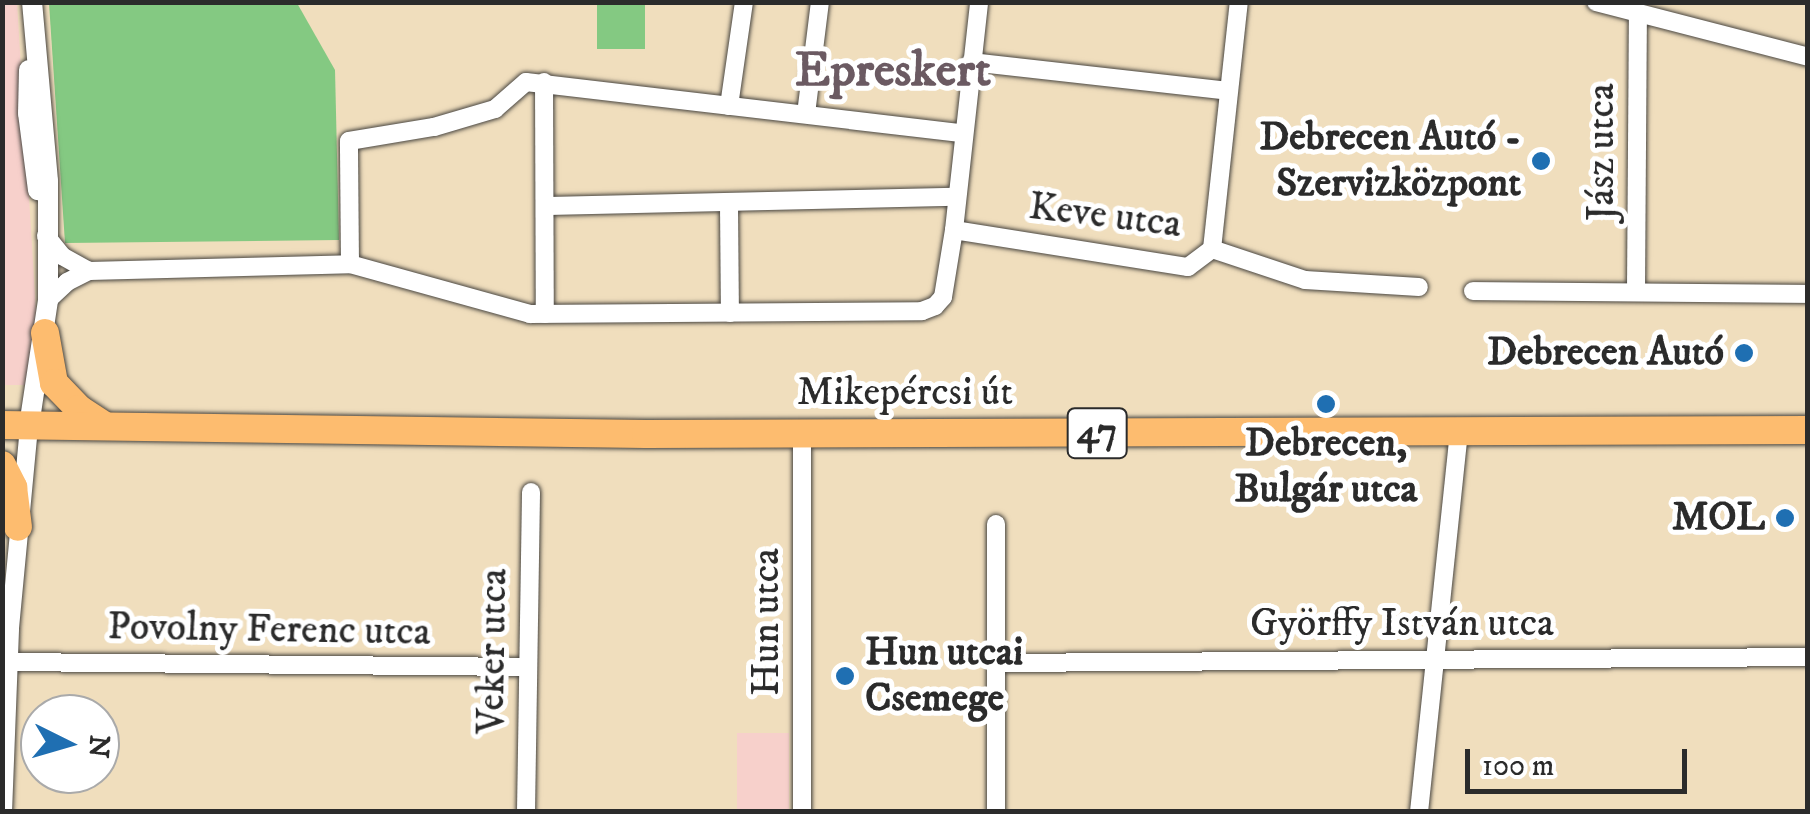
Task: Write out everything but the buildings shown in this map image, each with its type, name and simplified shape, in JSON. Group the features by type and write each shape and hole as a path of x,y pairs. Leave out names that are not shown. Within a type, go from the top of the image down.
{"main road":[{"path":"46,333 54,383 79,409 105,426"},
{"name":"Mikepércsi út","path":"16,426 802,433 1808,430"},
{"path":"2,465 13,487 18,527"}],"street":[{"path":"3,812 3,727 18,527 16,426 46,333 48,300 45,119 31,2"},
{"path":"729,106 744,2"},
{"path":"806,114 820,2"},
{"path":"46,236 62,256 89,271 350,264 530,314 922,311 943,297 979,2"},
{"path":"1212,250 1239,2"},
{"path":"1596,2 1808,58"},
{"name":"Jász utca","path":"1636,290 1638,14"},
{"path":"971,62 1228,91"},
{"path":"350,264 349,141 434,127 495,109 526,82 964,133"},
{"path":"544,82 545,314"},
{"path":"546,206 729,205 957,197"},
{"path":"729,205 730,313"},
{"name":"Keve utca","path":"954,230 1188,267 1212,250 1305,280 1419,288"},
{"path":"48,300 89,271"},
{"path":"1473,290 1808,294"},
{"path":"1418,812 1459,431"},
{"name":"Hun utca","path":"802,433 802,812"},
{"name":"Veker utca","path":"526,812 531,492"},
{"path":"996,524 996,812"},
{"name":"Györffy István utca","path":"998,663 1808,657"},
{"name":"Povolny Ferenc utca","path":"8,662 528,667"}],"shaded area":[{"path":"2,3 17,3 36,311 28,385 3,385"},
{"path":"737,733 789,733 789,811 737,811"}],"green space":[{"path":"49,3 297,3 335,70 339,240 65,243"},
{"path":"597,3 645,3 645,49 597,49"}],"place":[{"name":"Debrecen Autó - Szervizközpont","path":"1541,161"},
{"name":"Debrecen Autó","path":"1744,353"},
{"name":"Debrecen, Bulgár utca","path":"1326,404"},
{"name":"MOL","path":"1785,518"},
{"name":"Hun utcai Csemege","path":"845,676"}],"district":[{"name":"Epreskert","path":"893,71"}]}
